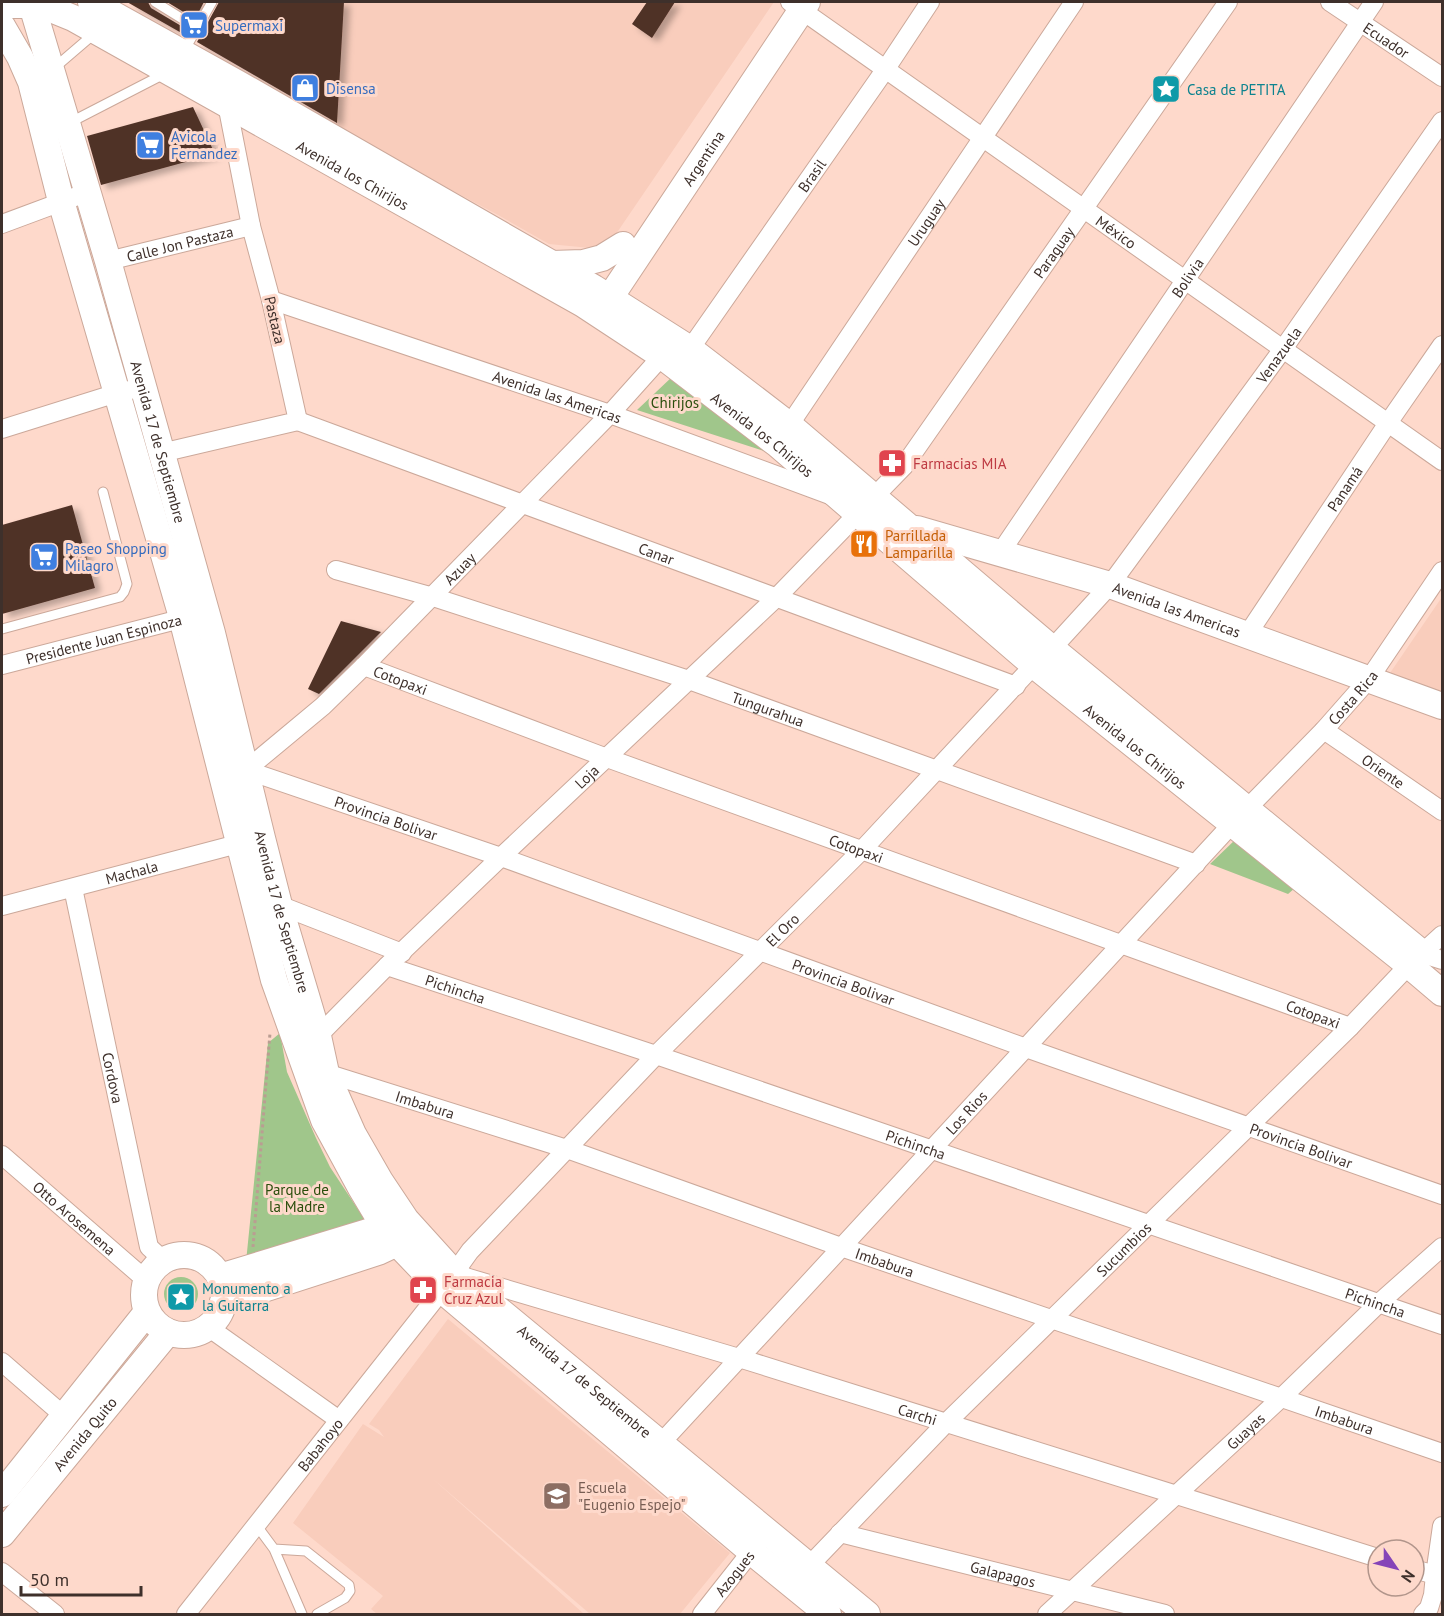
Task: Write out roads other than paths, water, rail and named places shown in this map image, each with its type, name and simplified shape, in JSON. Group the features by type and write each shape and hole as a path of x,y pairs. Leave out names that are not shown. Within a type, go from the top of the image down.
{"street":[{"name":"Avenida los Chirijos","path":"91,2 176,62 676,348 783,435 858,504 1239,817 1425,960 1443,970"},
{"name":"Brasil","path":"676,348 885,70 930,2"},
{"name":"Uruguay","path":"783,435 1074,2"},
{"name":"Paraguay","path":"858,504 904,466 1228,2"},
{"name":"Ecuador","path":"1330,2 1443,77"},
{"name":"Bolivia","path":"989,550 1185,280 1374,2"},
{"name":"Avenida los Chirijos","path":"2,5 32,3 59,12 97,32 176,62"},
{"name":"Avenida 17 de Septiembre","path":"32,3 108,261 161,453 194,615 251,841 281,1028 324,1120 361,1188 448,1282 759,1542 808,1567 867,1614"},
{"name":"México","path":"797,4 885,70 1443,461"},
{"name":"Argentina","path":"596,301 623,245 797,4"},
{"name":"Argentina","path":"596,301 797,4"},
{"name":"Avenida 17 de Septiembre","path":"2,26 31,82 61,201 117,393 246,770 251,841 279,905 318,1036 326,1073 353,1134 380,1181 402,1231"},
{"name":"Avenida los Chirijos","path":"232,93 552,264 596,301"},
{"name":"Pastaza","path":"232,93 251,226 271,300 298,421"},
{"name":"Venazuela","path":"1110,585 1283,349 1443,121"},
{"path":"2,224 88,192"},
{"name":"Calle Jon Pastaza","path":"108,261 251,226"},
{"path":"552,264 582,263 602,258 623,245"},
{"name":"Avenida las Americas","path":"271,300 610,414 858,504"},
{"name":"Panamá","path":"1247,634 1443,345"},
{"name":"Azuay","path":"246,770 323,706 364,666 676,348"},
{"path":"2,429 142,387"},
{"path":"161,453 298,421"},
{"name":"Canar","path":"298,421 1016,686"},
{"name":"Avenida los Chirijos","path":"858,504 907,526 965,576 1043,656"},
{"name":"Loja","path":"318,1036 387,966 777,597 858,504"},
{"name":"Avenida las Americas","path":"907,526 1110,585 1443,706"},
{"path":"965,576 964,562 967,555 989,550"},
{"name":"Tungurahua","path":"336,570 433,597 689,680 1196,864"},
{"name":"Costa Rica","path":"1239,817 1324,730 1369,679 1443,571"},
{"name":"El Oro","path":"448,1282 470,1251 656,1055 862,849 1110,585"},
{"name":"Presidente Juan Espinoza","path":"2,665 194,615"},
{"name":"Cotopaxi","path":"364,666 607,758 1350,1027"},
{"name":"Oriente","path":"1324,730 1443,811"},
{"name":"Provincia Bolivar","path":"246,770 501,857 1026,1048 1443,1195"},
{"name":"Los Rios","path":"660,1443 1239,817"},
{"name":"Machala","path":"2,906 251,841"},
{"name":"Cordova","path":"73,888 149,1247 163,1260"},
{"path":"279,905 402,953"},
{"name":"Sucumbios","path":"808,1567 946,1423 1350,1027 1425,960 1443,935"},
{"name":"Avenida los Chirijos","path":"1425,960 1443,993"},
{"name":"Pichincha","path":"387,966 656,1055 1443,1325"},
{"path":"281,1028 318,1036"},
{"name":"Imbabura","path":"326,1073 567,1149 841,1247 1443,1454"},
{"name":"Otto Arosemena","path":"2,1155 146,1280"},
{"path":"220,1277 402,1231"},
{"path":"223,1302 378,1252 402,1231"},
{"name":"Guayas","path":"1047,1614 1443,1246"},
{"path":"189,1254 201,1258 212,1266 220,1277 224,1293 220,1311 215,1320 200,1331 184,1335 168,1332 152,1320 147,1312 143,1296 146,1280 163,1260 175,1255 189,1254"},
{"name":"Avenida 17 de Septiembre","path":"448,1282 660,1443 828,1614"},
{"name":"Carchi","path":"448,1282 739,1358 1366,1554"},
{"name":"Babahoyo","path":"186,1614 448,1282"},
{"name":"Avenida Quito","path":"2,1494 147,1312"},
{"path":"208,1326 339,1420"},
{"name":"Avenida Quito","path":"2,1534 168,1332"},
{"path":"2,1362 63,1415"},
{"path":"1423,1614 1429,1608 1433,1595 1443,1526"},
{"name":"Galapagos","path":"840,1533 1165,1614"},
{"name":"Azogues","path":"702,1614 759,1542"},
{"path":"2,1572 55,1614"},
{"path":"1426,1572 1435,1575"}],"lane":[{"path":"155,2 197,28"},
{"path":"67,124 176,62 212,2"},
{"path":"52,70 97,32"},
{"path":"2,629 120,597 124,592 127,584 103,492"},
{"path":"257,1526 274,1549 302,1614"},
{"path":"274,1549 306,1551 349,1586 350,1591 345,1598 317,1614"}],"place":[{"name":"Supermaxi","path":"194,25"},
{"name":"Disensa","path":"305,88"},
{"name":"Casa de PETITA","path":"1166,89"},
{"name":"Avicola Fernandez","path":"150,145"},
{"name":"Farmacias MIA","path":"892,463"},
{"name":"Parrillada Lamparilla","path":"864,544"},
{"name":"Paseo Shopping Milagro","path":"44,557"},
{"name":"Farmacia Cruz Azul","path":"423,1290"},
{"name":"Monumento a la Guitarra","path":"181,1297"},
{"name":"Escuela \"Eugenio Espejo\"","path":"557,1496"}],"park label":[{"name":"Chirijos","path":"675,402"},
{"name":"Parque de la Madre","path":"297,1198"}]}
